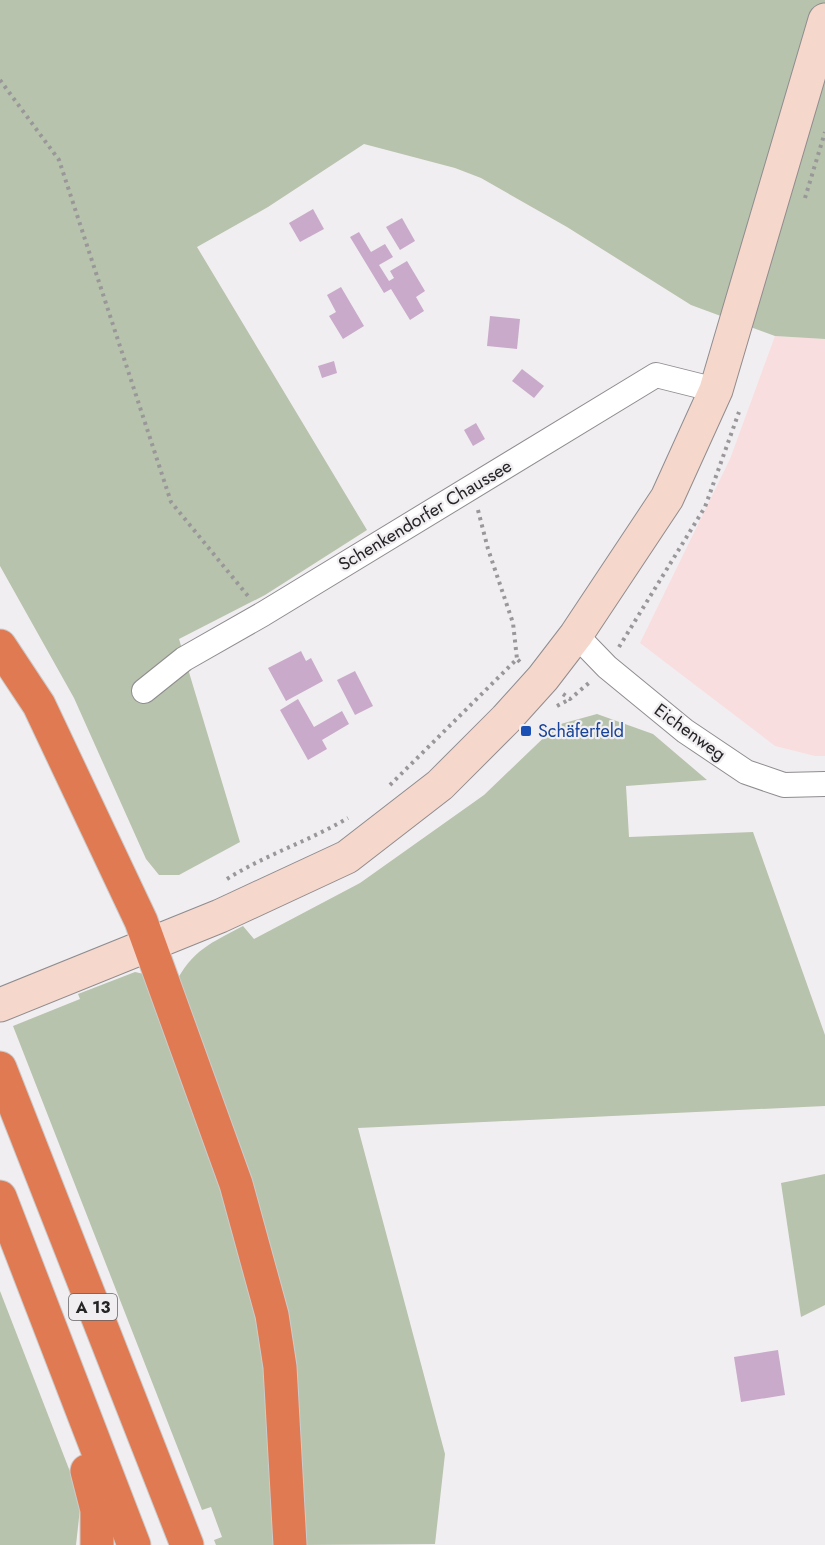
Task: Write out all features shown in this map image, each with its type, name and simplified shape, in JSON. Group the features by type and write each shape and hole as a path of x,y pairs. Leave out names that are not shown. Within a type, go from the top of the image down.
{"highway":[{"path":"0,646 39,705 141,921 233,1173 272,1315 280,1367 290,1545"},
{"name":"A 13","path":"0,1068 187,1545"},
{"name":"A 13","path":"0,1197 134,1545"},
{"path":"76,1398 83,1458 97,1510 97,1545"}],"main road":[{"path":"0,1005 220,916 346,857 440,785 471,756 543,678 576,635 667,498 729,398 825,20"}],"street":[{"name":"Schenkendorfer Chaussee","path":"144,691 184,659 263,614 656,375 729,398"},
{"name":"Eichenweg","path":"576,635 608,667 685,731 746,772 783,785 825,784"}],"path":[{"path":"0,80 59,160 171,502 263,614"},
{"path":"801,209 825,132"},
{"path":"472,486 488,549 513,623 517,659 570,699 608,667 705,507 729,398"},
{"path":"382,791 517,659"},
{"path":"225,880 356,812"}],"shaded area":[{"path":"775,336 825,339 825,756 815,756 775,746 640,643 730,459"}],"green space":[{"path":"0,0 825,0 825,339 775,336 691,305 567,227 481,178 455,168 364,144 268,207 197,247 367,530 265,595 179,639 240,842 179,875 159,875 146,859 74,698 0,566"},
{"path":"597,714 653,734 707,780 626,786 629,837 753,832 825,1035 825,1106 358,1128 445,1454 435,1544 301,1545 298,1456 175,984 188,963 203,949 243,926 254,939 360,883 484,795 557,725"},
{"path":"135,972 144,974 230,1201 271,1382 278,1545 216,1545 214,1540 222,1537 211,1507 202,1510 13,1026 80,999 78,994"},
{"path":"825,1174 825,1305 801,1317 781,1183"},
{"path":"0,1291 81,1500 76,1545 0,1545"}],"building":[{"path":"313,209 324,229 300,242 289,223"},
{"path":"402,218 415,241 400,250 386,227"},
{"path":"359,232 371,252 385,244 393,257 379,265 389,281 394,278 390,271 407,261 425,291 416,297 424,311 410,320 391,289 384,293 350,237"},
{"path":"341,287 364,326 343,339 329,316 336,312 327,295"},
{"path":"490,316 520,319 517,349 487,346"},
{"path":"334,361 337,373 322,378 318,366"},
{"path":"522,369 544,386 534,398 512,381"},
{"path":"476,423 485,439 473,446 464,430"},
{"path":"301,651 306,661 311,658 323,681 286,701 268,668"},
{"path":"355,671 373,706 355,715 337,680"},
{"path":"298,699 314,727 342,711 349,724 322,740 327,749 308,760 280,710"},
{"path":"778,1350 785,1395 741,1402 734,1357"}],"place":[{"name":"Schäferfeld","path":"526,731"}]}
